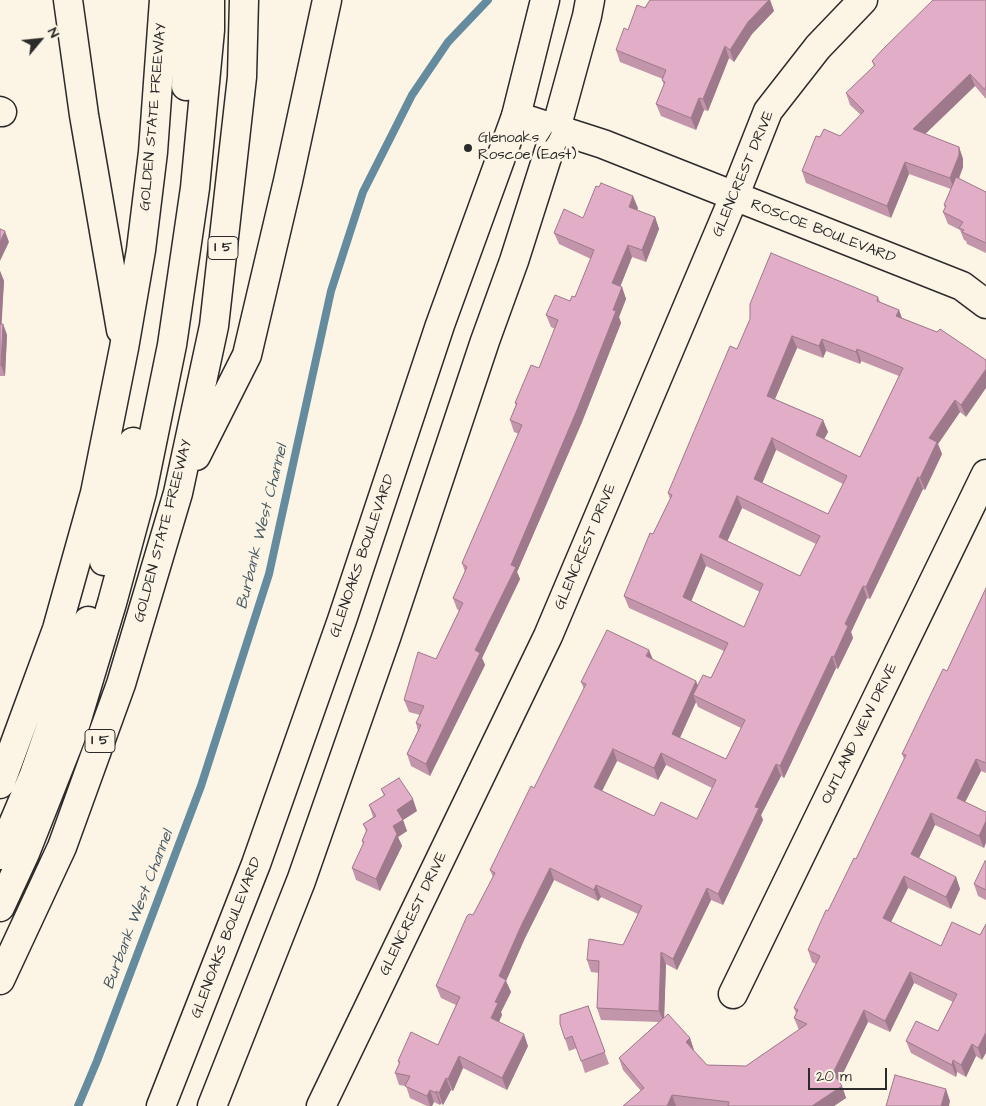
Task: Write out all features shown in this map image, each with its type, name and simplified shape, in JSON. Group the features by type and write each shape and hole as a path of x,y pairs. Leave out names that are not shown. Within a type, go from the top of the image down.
{"main road":[{"path":"68,0 84,115 124,348"},
{"name":"GOLDEN STATE FREEWAY","path":"0,784 57,629 95,493 124,348 141,250 153,152 164,0"},
{"path":"0,855 34,775 89,619 126,475 154,337 172,228 183,129 191,0"},
{"path":"0,907 25,853 74,729 112,603 142,492 172,344 195,188 210,30 210,0"},
{"name":"GOLDEN STATE FREEWAY","path":"0,980 62,847 121,684 178,493 214,326 242,77 244,0"},
{"path":"178,493 247,355 288,181 327,0"},
{"name":"GLENOAKS BOULEVARD","path":"161,1106 259,855 342,620 440,325 516,116 545,0"},
{"path":"212,1106 300,881 387,635 485,340 514,261 556,129 590,0"},
{"name":"GLENCREST DRIVE","path":"321,1106 548,636 734,197 768,111 818,47 863,0"},
{"name":"ROSCOE BOULEVARD","path":"516,116 603,144 962,286 986,304"},
{"name":"OUTLAND VIEW DRIVE","path":"733,994 986,474"}],"building":[{"path":"650,0 769,0 748,22 730,50 725,46 703,99 699,98 691,118 656,104 665,82 662,80 666,70 616,50 624,28 628,30 637,5 645,8"},
{"path":"933,0 986,0 985,90 970,74 913,129 959,147 959,155 950,178 905,162 887,206 802,171 816,136 820,137 824,129 840,136 864,111 846,93 875,65 872,61 883,49"},
{"path":"956,177 986,192 986,243 962,232 964,230 959,228 963,222 943,212"},
{"path":"601,183 633,196 629,207 655,217 642,250 628,245 612,283 622,287 613,310 616,311 577,410 511,565 516,567 475,650 480,653 426,764 407,754 421,725 416,723 424,706 404,700 418,652 436,659 463,603 453,598 467,567 462,563 522,425 510,420 517,403 515,403 531,365 539,368 558,320 546,315 555,295 570,301 572,296 575,297 594,250 554,233 564,209 583,218 596,186 599,187"},
{"path":"0,229 5,231 0,242"},
{"path":"771,253 878,297 877,301 899,310 896,316 937,332 940,329 986,360 986,369 961,405 955,400 929,438 937,442 920,478 918,477 866,587 863,586 845,624 848,626 834,657 832,656 780,766 776,764 755,807 759,808 718,894 707,888 673,959 661,952 659,1011 597,1008 599,961 587,960 589,939 623,945 642,906 596,885 594,890 550,868 499,976 506,980 495,1002 498,1003 491,1018 524,1034 502,1078 459,1056 439,1093 430,1090 427,1096 405,1086 410,1076 395,1073 400,1062 398,1061 411,1032 438,1045 460,997 436,986 467,916 469,914 473,915 495,873 490,870 531,786 534,788 586,684 581,682 607,630 649,650 646,656 696,681 672,734 726,759 745,720 693,695 703,675 711,678 728,643 624,596 650,533 653,534 672,495 668,493 730,346 737,349 750,319 750,304","holes":["792,336 819,346 822,339 856,352 857,349 903,368 860,457 816,435 823,420 767,396","772,438 847,476 828,514 754,479","737,496 820,536 800,576 719,537","701,554 763,584 744,627 683,597","613,749 654,768 661,753 716,780 697,819 661,802 654,816 594,787"]},
{"path":"0,324 3,324 1,365 0,365"},
{"path":"986,588 986,763 976,759 957,798 986,812 986,821 979,836 931,813 911,854 956,877 946,897 904,876 883,918 941,946 952,922 980,935 986,924 986,1032 978,1048 972,1044 961,1065 953,1060 952,1065 906,1041 916,1021 938,1031 957,994 910,972 885,1021 864,1010 833,1073 842,1086 812,1106 728,1106 729,1102 672,1095 667,1106 623,1106 644,1088 619,1058 668,1014 690,1038 686,1042 707,1065 746,1066 807,1024 794,1018 798,1010 794,1008 820,956 808,950 826,910 828,911 854,858 856,859 906,755 902,754 943,669 947,671"},
{"path":"399,778 413,799 397,810 403,820 393,826 397,834 376,879 352,868 364,842 362,841 367,830 363,824 376,816 369,805 385,795 381,789"},
{"path":"986,861 986,890 974,884"},
{"path":"588,1006 605,1052 581,1061 572,1036 565,1039 560,1024 560,1015"},
{"path":"895,1075 946,1089 941,1106 886,1106"}],"waterway":[{"name":"Burbank West Channel","path":"78,1106 97,1061 201,786 269,574 331,291 363,192 412,95 448,42 488,0"}],"place":[{"name":"Glenoaks / Roscoe (East)","path":"468,148"}]}
